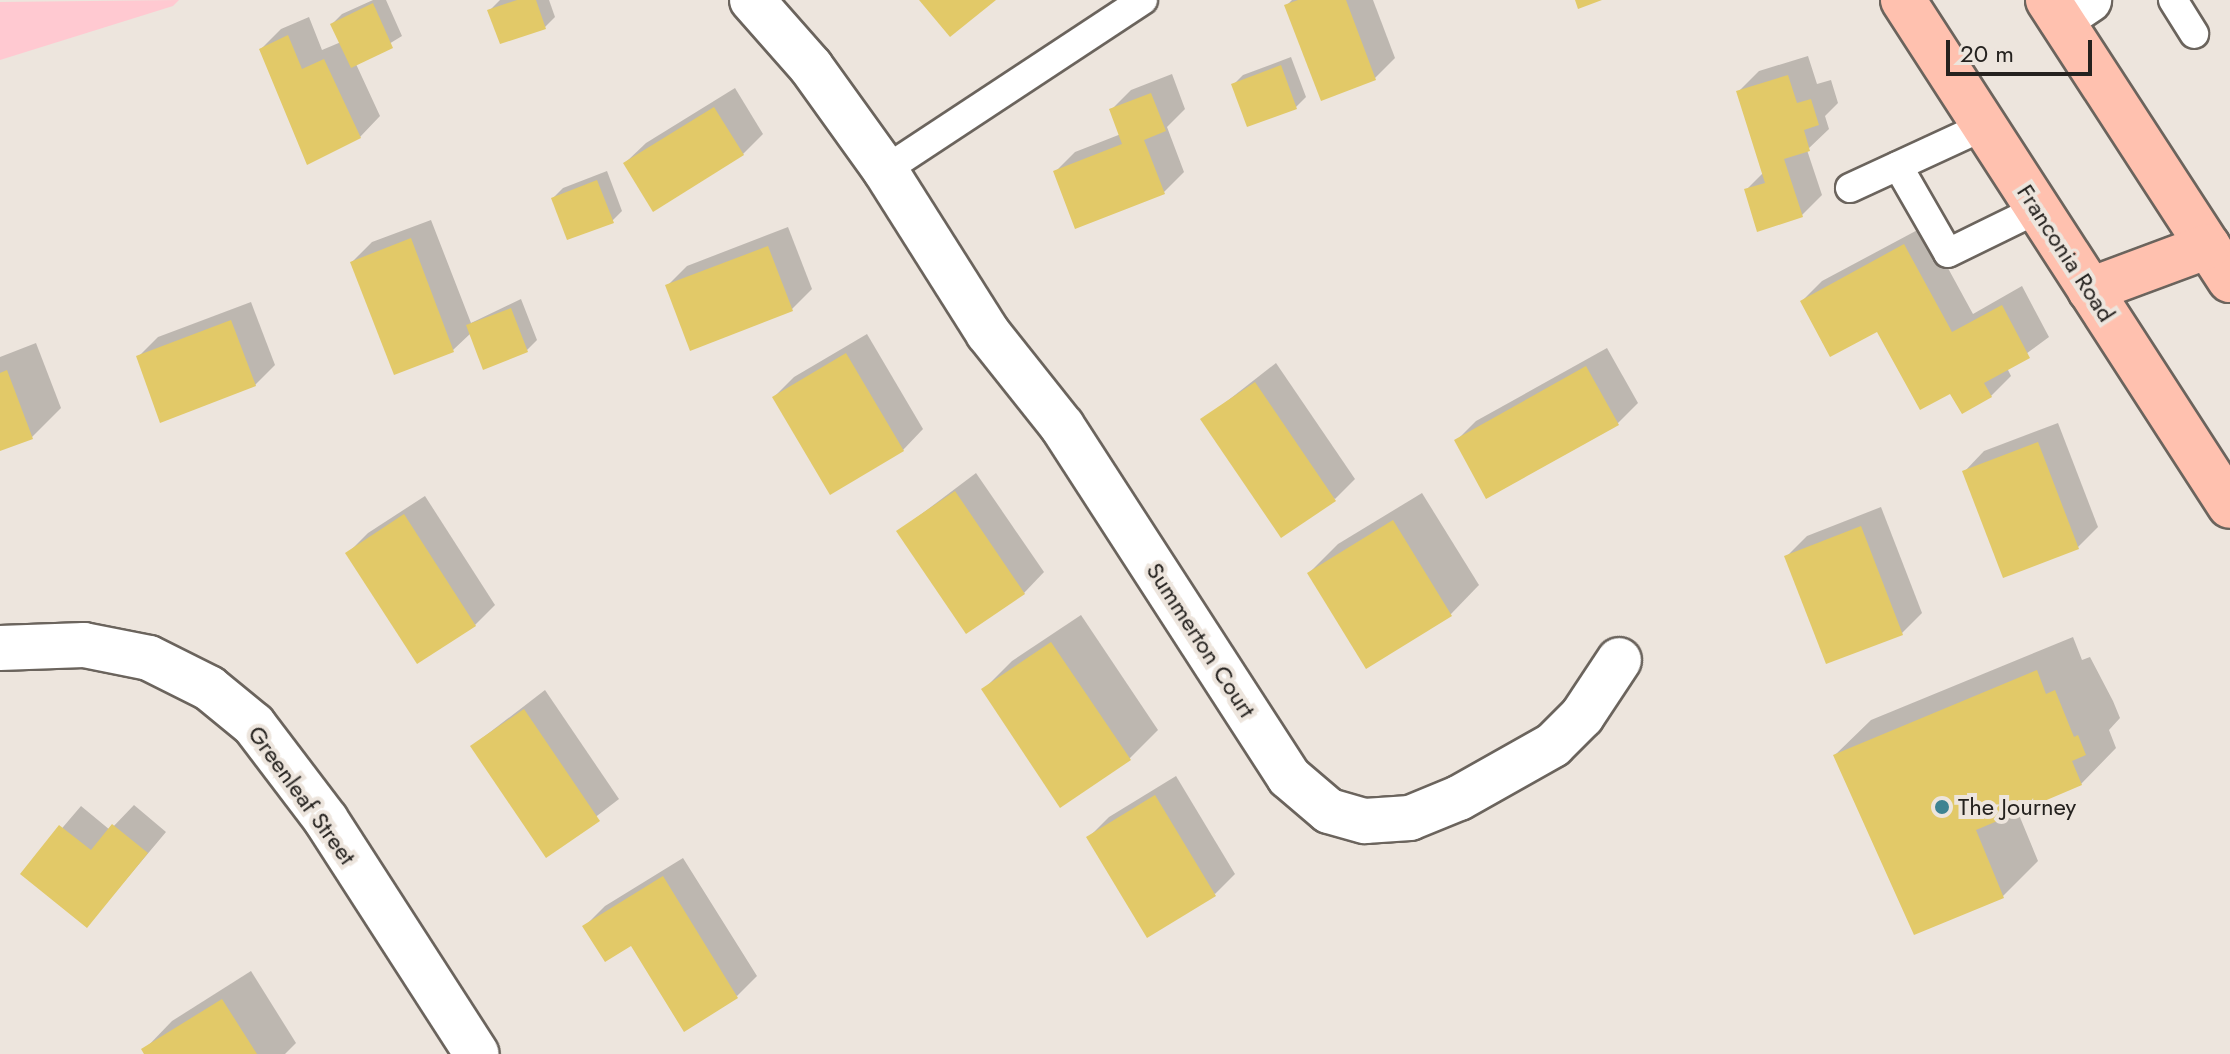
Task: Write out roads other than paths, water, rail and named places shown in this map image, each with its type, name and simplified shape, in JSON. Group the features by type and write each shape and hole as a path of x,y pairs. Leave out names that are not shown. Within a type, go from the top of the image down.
{"main road":[{"name":"Franconia Road","path":"1903,0 2230,506"},
{"path":"2066,6 2219,263 2090,290"}],"street":[{"name":"Summerton Court","path":"752,0 811,67 885,170 988,333 1062,426 1289,777 1329,811 1365,821 1410,818 1459,798 1553,745 1582,716 1619,660"},
{"name":"Greenleaf Street","path":"0,648 84,645 149,658 209,688 254,725 326,820 477,1054"}],"lane":[{"path":"885,170 1143,0"},
{"path":"2173,0 2194,34"},
{"path":"1850,188 1984,126"},
{"path":"1898,166 1948,253 2038,209"}],"place":[{"name":"The Journey","path":"1942,807"}]}
